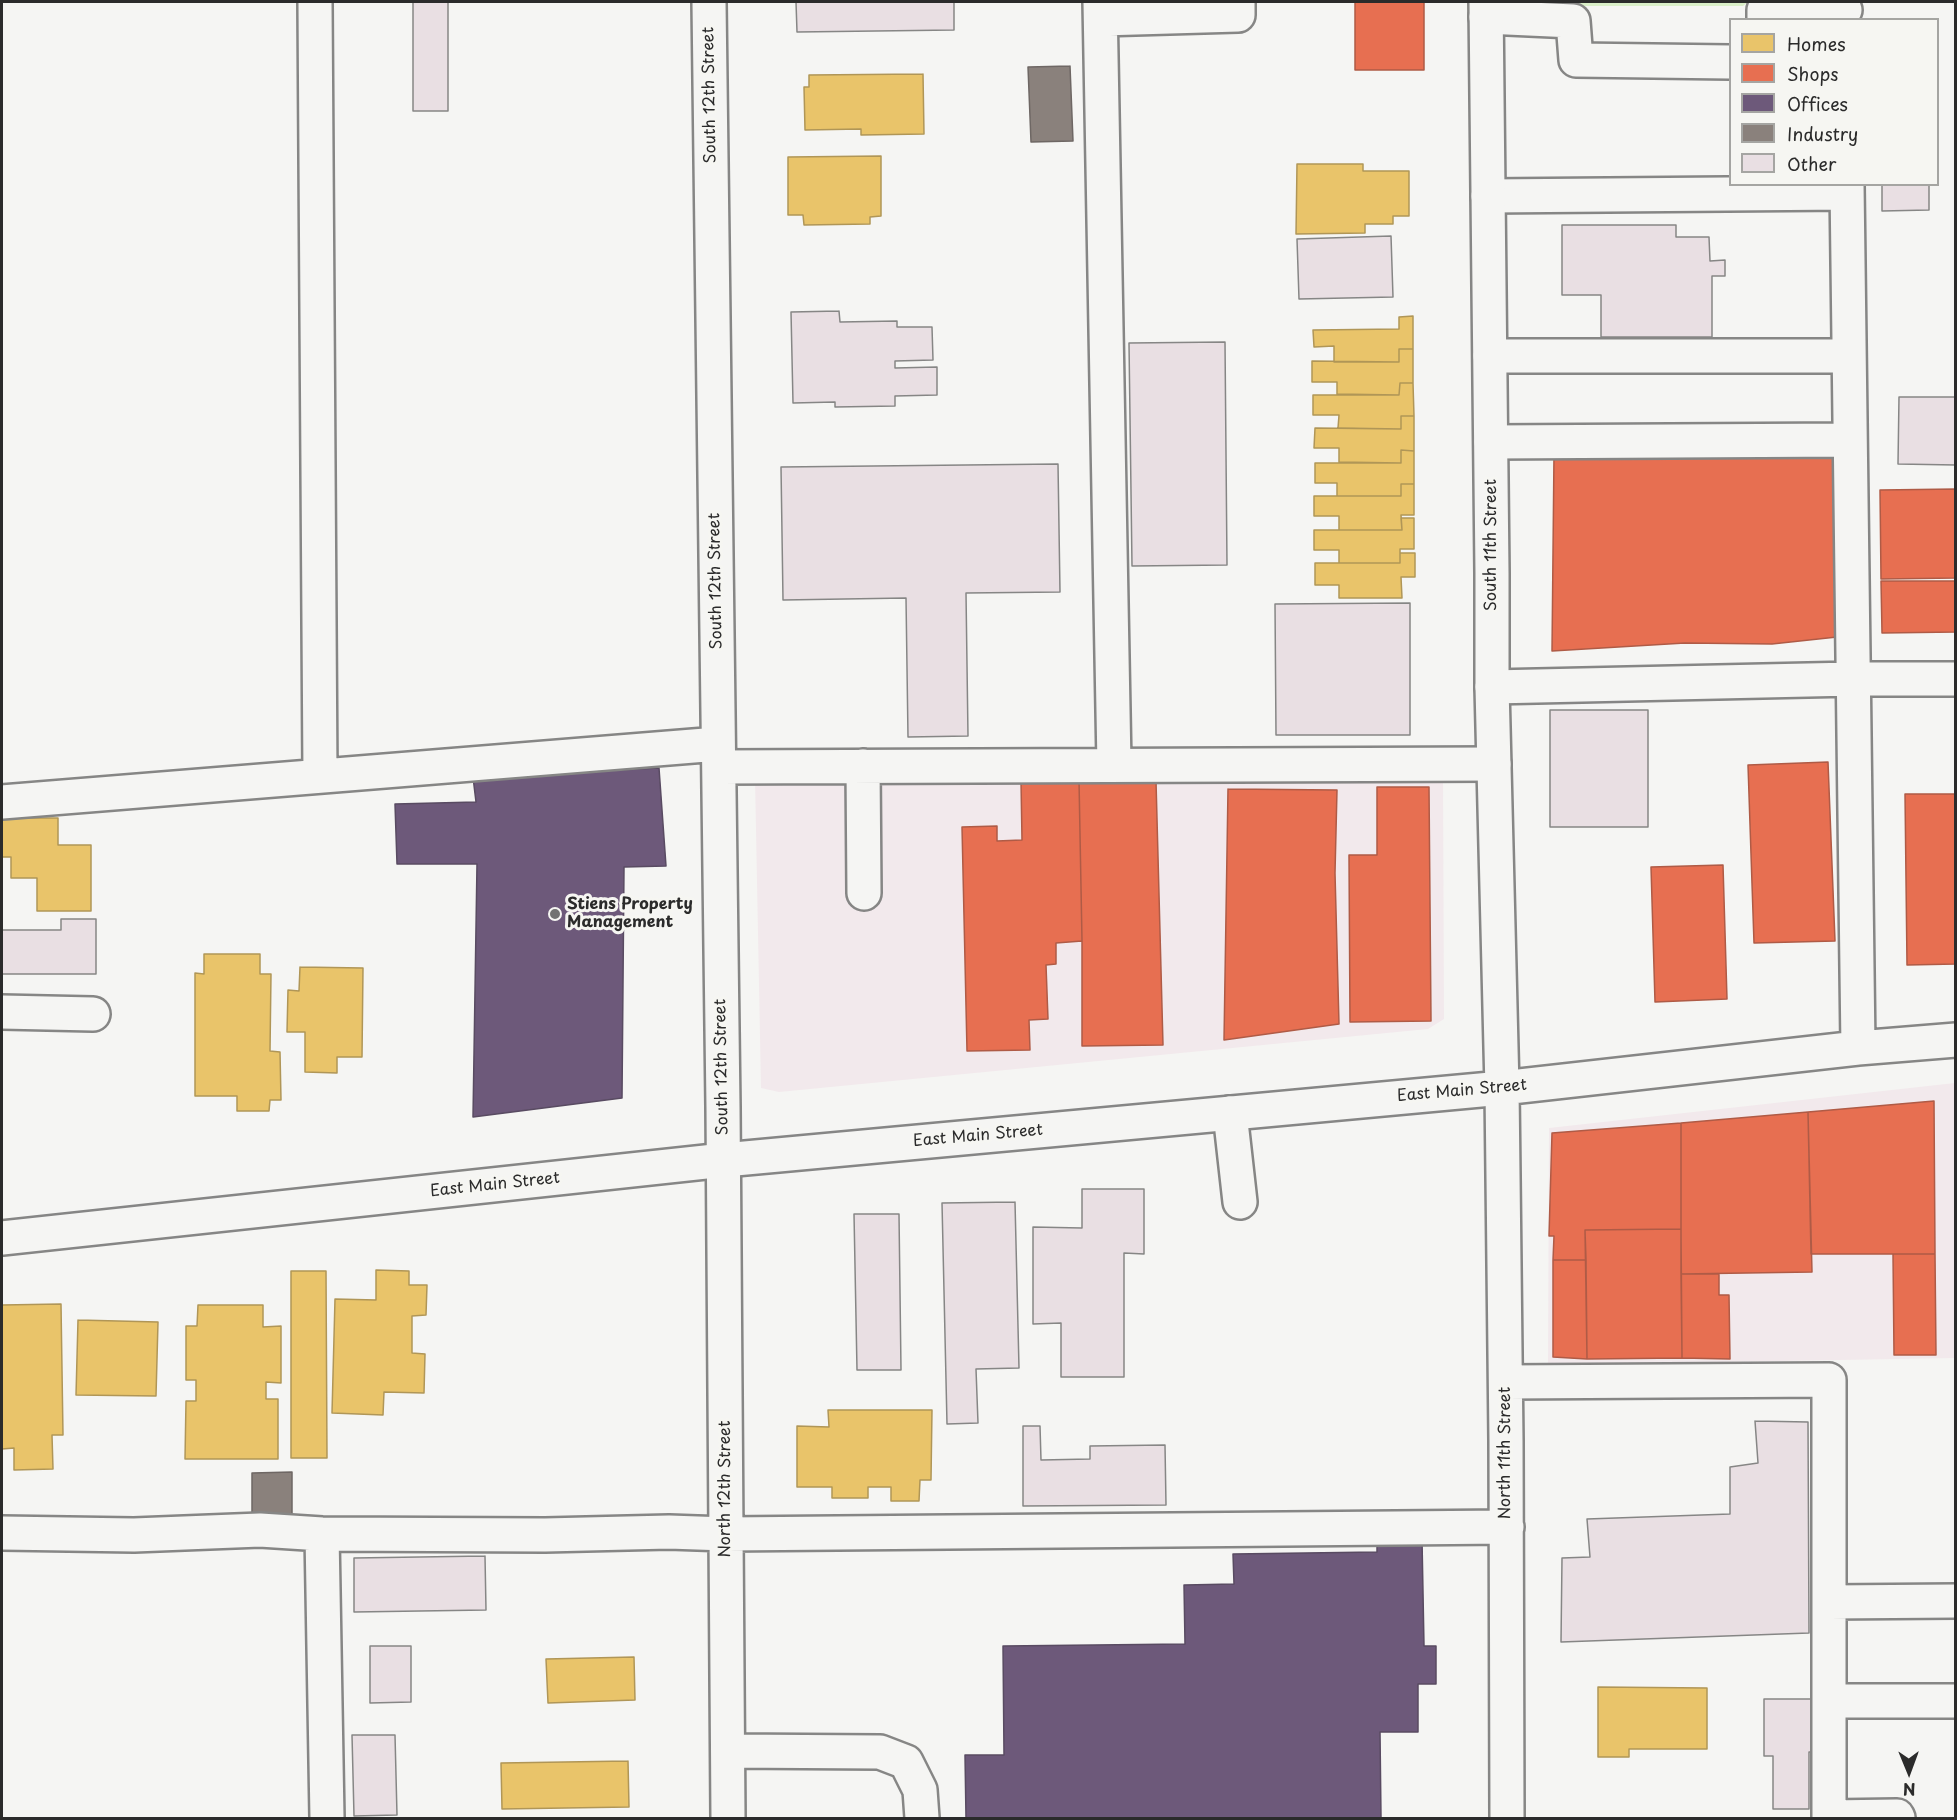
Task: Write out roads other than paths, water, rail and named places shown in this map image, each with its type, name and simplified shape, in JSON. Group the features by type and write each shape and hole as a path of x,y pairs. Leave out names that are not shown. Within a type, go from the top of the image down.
{"street":[{"path":"315,2 320,776"},
{"name":"South 12th Street","path":"709,2 723,1160"},
{"path":"1114,765 1100,10 1238,15 1238,2"},
{"path":"1486,10 1573,21 1576,60 1729,62"},
{"name":"South 11th Street","path":"1486,10 1492,687 1502,1088"},
{"path":"1764,18 1764,10 1845,10"},
{"path":"1488,196 1847,189 1858,1048"},
{"path":"1490,356 1849,356"},
{"path":"1491,442 1850,440"},
{"path":"1492,687 1956,680"},
{"path":"2,802 320,776 719,755 863,766 1494,764"},
{"path":"863,766 864,893"},
{"path":"2,1012 93,1014"},
{"name":"East Main Street","path":"2,1238 723,1160 1502,1088 1858,1048 1956,1040"},
{"name":"North 11th Street","path":"1502,1088 1507,1527 1507,1818"},
{"path":"1230,1113 1240,1202"},
{"name":"North 12th Street","path":"723,1160 729,1818"},
{"path":"1506,1382 1829,1380 1829,1818 1897,1815 1898,1818"},
{"path":"2,1533 134,1535 260,1530 322,1534 545,1535 669,1532 726,1534 1507,1527"},
{"path":"322,1534 327,1818"},
{"path":"1829,1602 1956,1601"},
{"path":"1829,1701 1956,1701"},
{"path":"728,1750 880,1752 906,1762 920,1790 922,1818"}],"place":[{"name":"Stiens Property Management","path":"555,914"}]}
